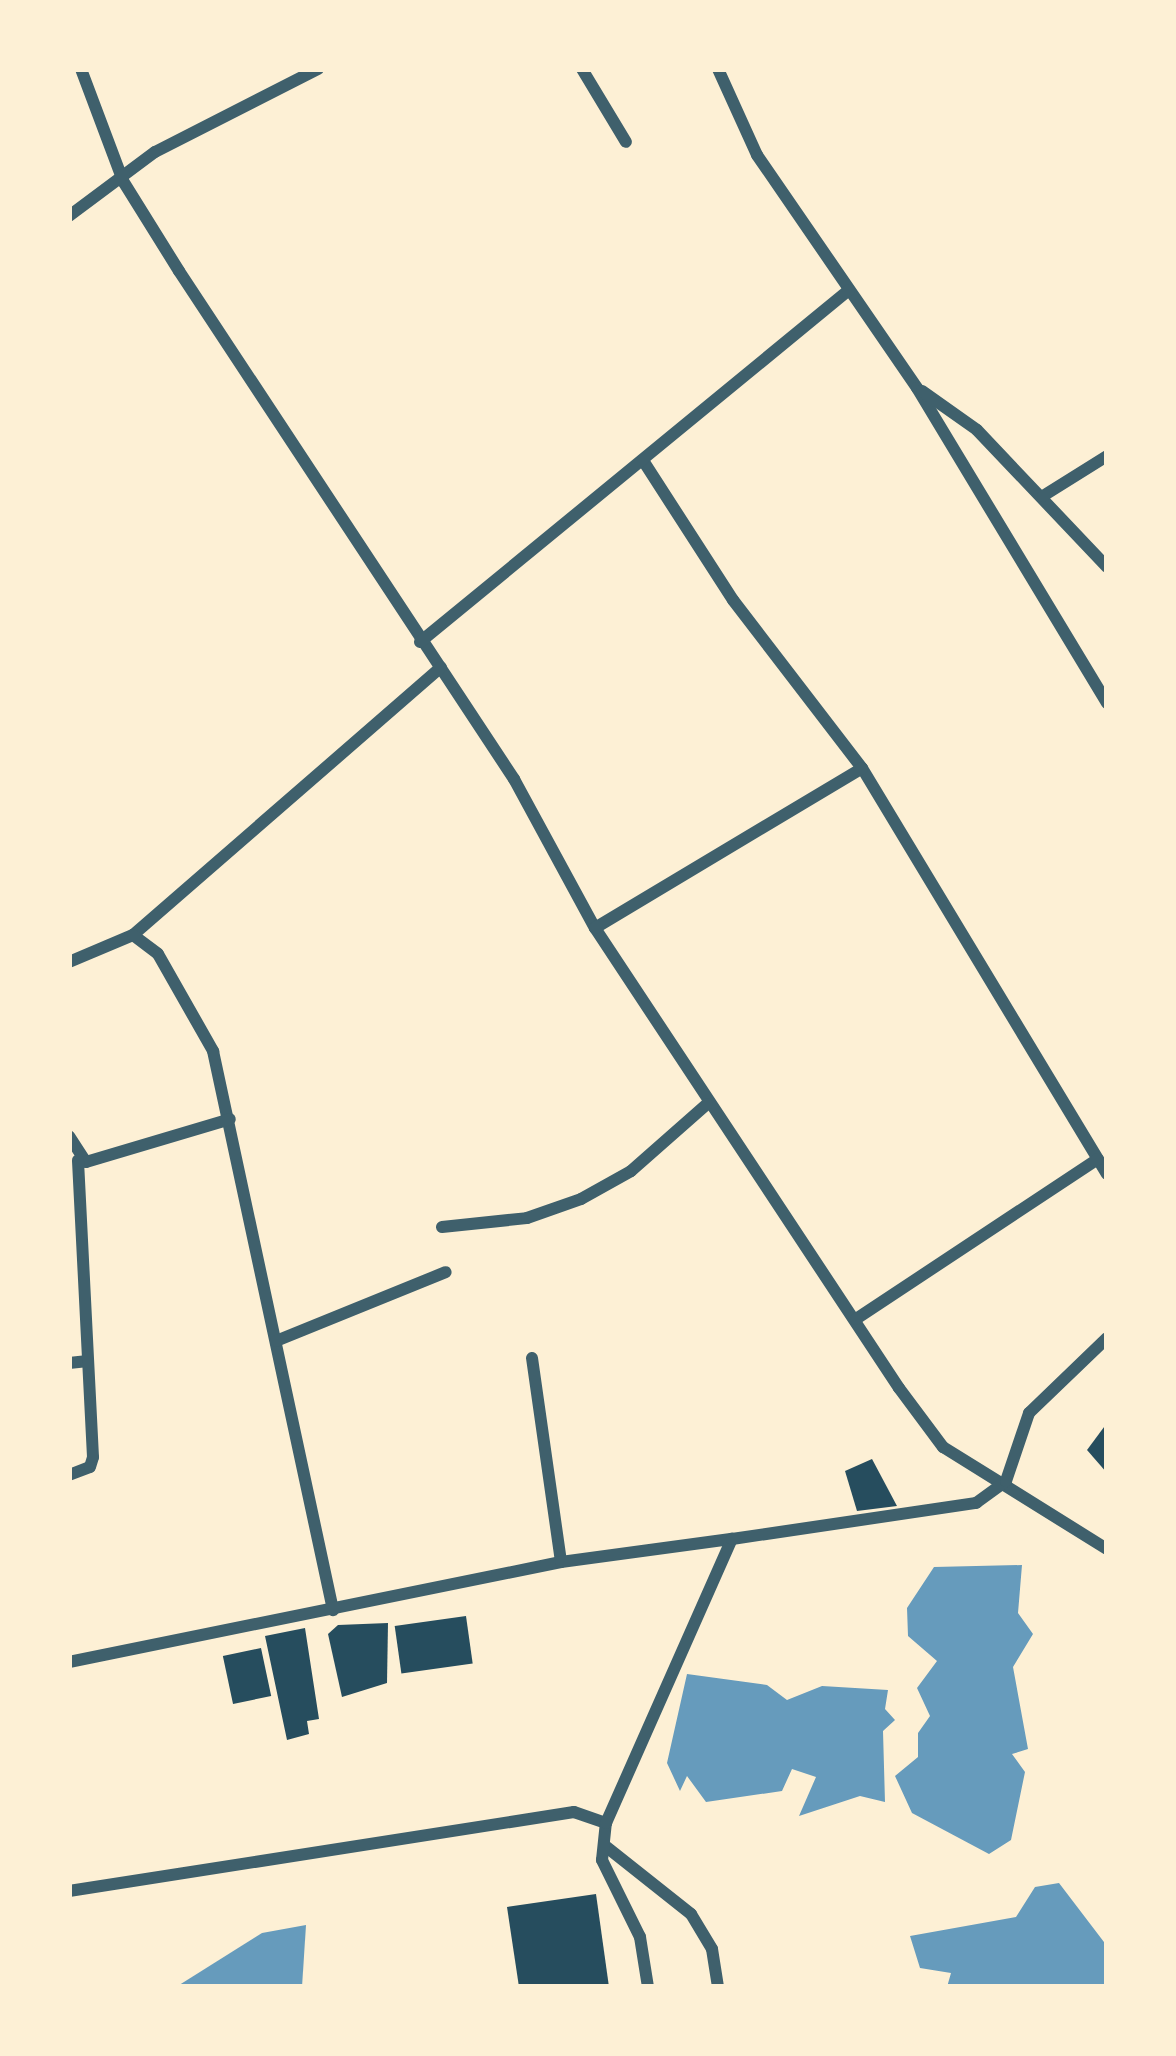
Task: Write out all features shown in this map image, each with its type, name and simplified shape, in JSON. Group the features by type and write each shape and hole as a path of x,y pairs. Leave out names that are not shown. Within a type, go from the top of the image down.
{"street":[{"path":"81,69 123,181 420,642 514,779 595,928 707,1103 943,1447 1006,1481 1107,1549"},
{"path":"69,216 123,181 155,152 318,69"},
{"path":"582,69 626,142"},
{"path":"718,69 758,155 917,388 1107,703"},
{"path":"420,642 849,290"},
{"path":"917,388 977,430 1107,567"},
{"path":"1042,496 1107,456"},
{"path":"644,462 734,600 862,768 1107,1174"},
{"path":"69,962 134,935 441,667"},
{"path":"595,928 862,768"},
{"path":"134,935 158,954 196,1012 230,1119 333,1610"},
{"path":"442,1227 527,1218 581,1199 632,1171 707,1103"},
{"path":"78,1160 230,1119"},
{"path":"69,1136 78,1160 75,1246 93,1457 90,1467 69,1474"},
{"path":"856,1319 1098,1159"},
{"path":"277,1341 446,1272"},
{"path":"69,1662 561,1562 955,1510 1006,1481 1029,1413 1107,1338"},
{"path":"532,1358 561,1562"},
{"path":"69,1363 88,1361"},
{"path":"648,1987 640,1937 606,1874 605,1823 732,1539"},
{"path":"69,1891 574,1812 605,1823"},
{"path":"604,1845 691,1914 712,1949 718,1987"}],"water":[{"path":"1022,1565 1018,1613 1033,1634 1013,1667 1028,1749 1012,1754 1025,1772 1011,1840 989,1854 912,1813 895,1776 918,1757 918,1733 930,1716 917,1688 937,1661 908,1636 907,1608 934,1567"},
{"path":"687,1674 767,1685 787,1700 822,1686 888,1690 885,1709 895,1720 883,1731 885,1802 860,1796 799,1816 816,1777 792,1769 782,1791 706,1802 687,1776 680,1791 667,1763"},
{"path":"1059,1883 1107,1946 1107,1987 947,1987 951,1973 920,1968 910,1936 1016,1917 1035,1887"},
{"path":"306,1925 302,1987 176,1987 262,1933"}],"building":[{"path":"1107,1423 1107,1473 1087,1450"},
{"path":"872,1459 897,1506 857,1511 845,1471"},
{"path":"466,1616 473,1664 401,1674 395,1626"},
{"path":"388,1623 387,1683 342,1697 328,1634 338,1625"},
{"path":"305,1628 319,1719 307,1721 309,1734 287,1740 265,1636"},
{"path":"261,1648 271,1696 233,1704 223,1656"},
{"path":"596,1894 609,1987 519,1987 507,1907"}]}
